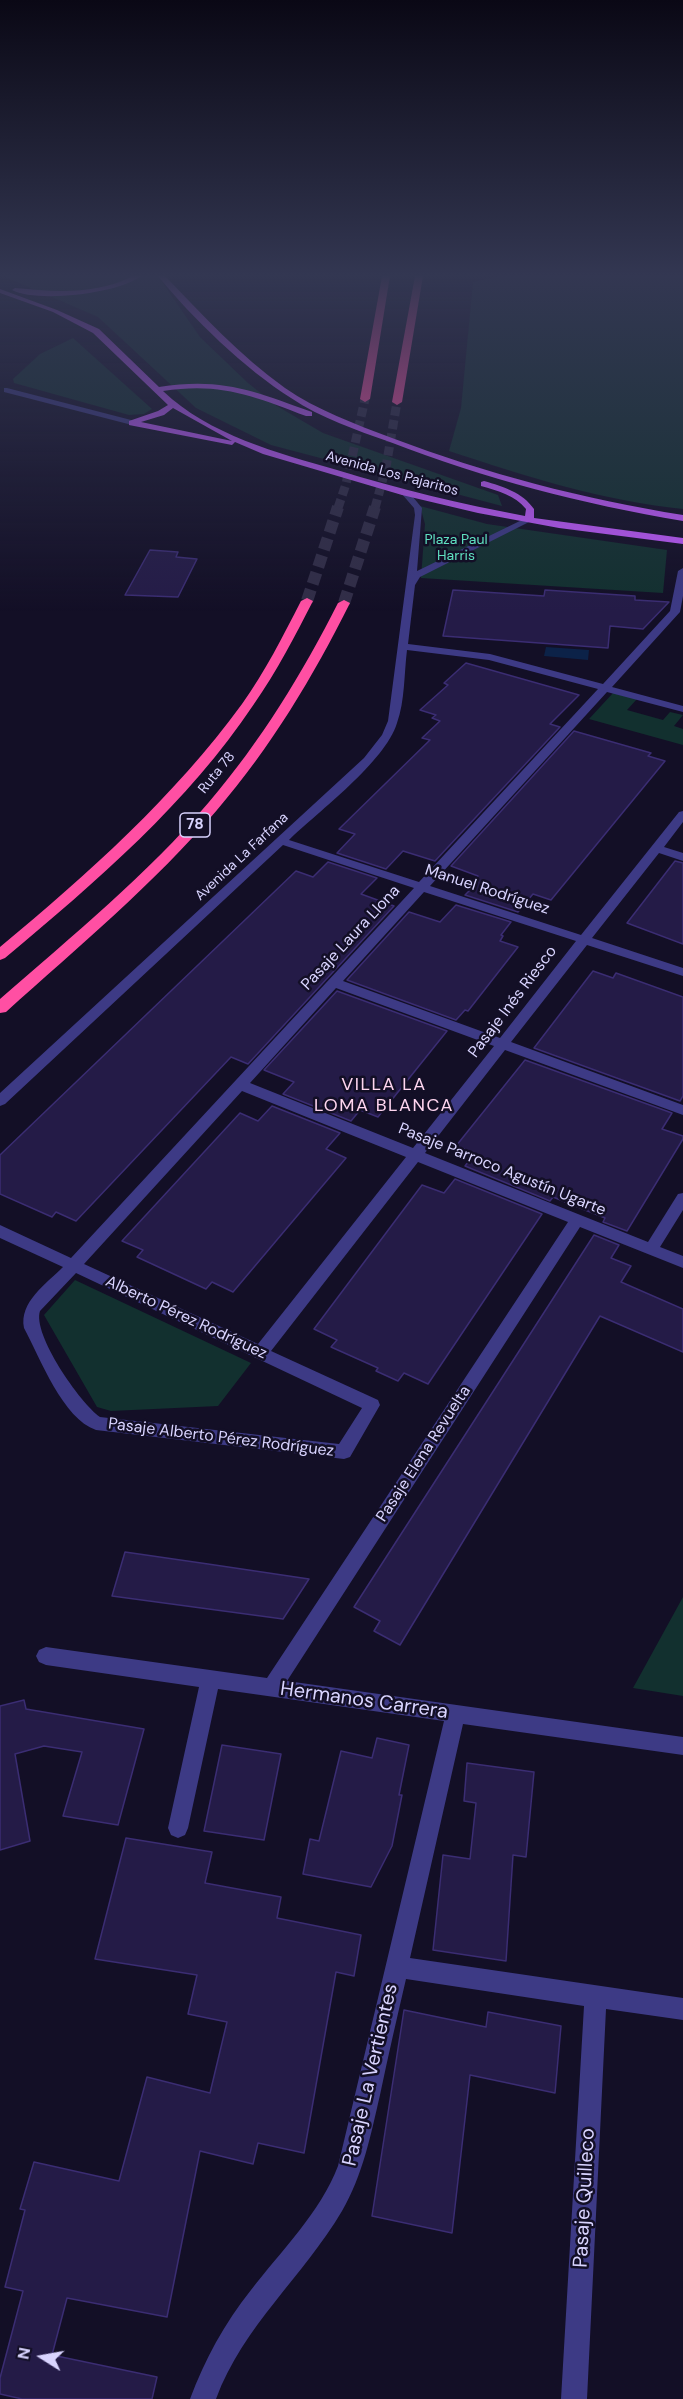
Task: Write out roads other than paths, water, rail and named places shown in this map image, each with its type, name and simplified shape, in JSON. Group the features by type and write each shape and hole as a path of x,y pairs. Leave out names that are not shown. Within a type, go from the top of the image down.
{"highway":[{"path":"365,399 367,388"},
{"path":"397,402 399,388"},
{"name":"Ruta 78","path":"0,955 78,889 133,838 206,761 270,671 307,601"},
{"name":"Ruta 78","path":"0,1008 129,892 199,821 283,714 314,664 344,603"}],"main road":[{"path":"156,390 167,388"},
{"path":"237,388 362,429"},
{"name":"Avenida Los Pajaritos","path":"282,388 302,402 362,429 466,468 558,494 683,518"},
{"name":"Avenida Los Pajaritos","path":"156,390 173,405 226,435 250,445 291,460 405,493 529,520 600,532 683,541"},
{"path":"132,423 161,413 173,405"},
{"path":"132,423 216,441 250,445"},
{"path":"416,450 427,461 441,469"},
{"path":"478,482 520,498 530,509 529,520"}],"street":[{"path":"7,390 132,423"},
{"name":"Avenida La Farfana","path":"0,1101 368,760 387,735 396,706 401,647 419,515 418,508 405,493"},
{"path":"411,584 417,575 428,568 529,520"},
{"name":"Pasaje Laura Llona","path":"73,1266 606,688 679,612 683,571"},
{"path":"401,647 470,653 683,709"},
{"name":"Pasaje Inés Riesco","path":"260,1353 683,814"},
{"name":"Manuel Rodríguez","path":"281,841 683,972"},
{"path":"656,848 683,857"},
{"path":"334,983 683,1110"},
{"name":"Pasaje Parroco Agustín Ugarte","path":"241,1085 683,1262"},
{"path":"651,1249 683,1198"},
{"name":"Pasaje Elena Revuelta","path":"272,1688 577,1220"},
{"name":"Alberto Pérez Rodríguez","path":"0,1231 372,1405"},
{"name":"Pasaje Alberto Pérez Rodríguez","path":"73,1266 33,1308 30,1322 77,1408 96,1423 344,1452 372,1405"},
{"name":"Hermanos Carrera","path":"46,1656 683,1746"},
{"path":"178,1828 210,1680"},
{"name":"Pasaje La Vertientes","path":"203,2399 209,2378 224,2348 329,2209 347,2175 355,2151 456,1714"},
{"path":"397,1967 683,2009"},
{"name":"Pasaje Quilleco","path":"574,2399 596,1997"}],"water":[{"path":"546,647 589,650 588,660 544,656"}],"tunnel":[{"path":"338,508 346,484 365,399"},
{"path":"375,508 386,467 397,402"},
{"path":"307,601 338,507"},
{"path":"344,603 375,507"}],"district":[{"name":"VILLA LA LOMA BLANCA","path":"384,1095"}],"park label":[{"name":"Plaza Paul Harris","path":"456,548"}]}
